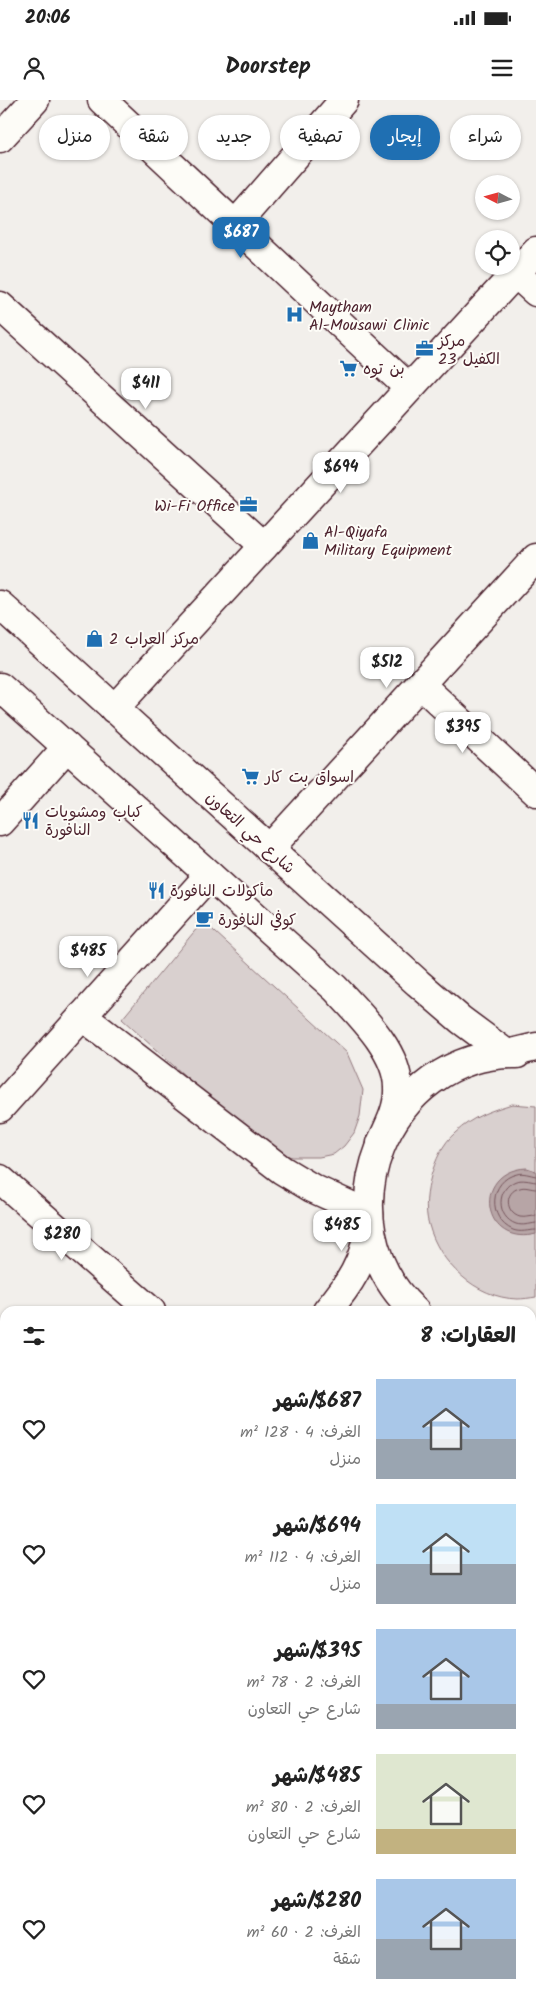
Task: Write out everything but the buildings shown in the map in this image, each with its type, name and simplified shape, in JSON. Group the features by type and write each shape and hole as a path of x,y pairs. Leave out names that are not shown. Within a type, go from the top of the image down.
{"street":[{"path":"0,138 35,100"},
{"path":"102,100 409,388"},
{"path":"235,225 344,100"},
{"path":"520,268 536,250"},
{"path":"114,708 513,275"},
{"path":"517,275 536,292"},
{"path":"0,306 264,546"},
{"path":"269,848 536,558"},
{"name":"شارع حي التعاون","path":"0,605 418,983 461,1020 507,1054"},
{"path":"420,684 536,792"},
{"path":"0,687 335,988 378,1038 396,1073 398,1088 394,1116 381,1143 371,1178 367,1242 361,1261 355,1274 332,1305"},
{"path":"0,822 67,747"},
{"path":"0,1108 209,875"},
{"path":"82,1016 282,1170 312,1188 369,1214"},
{"path":"381,1143 397,1115 419,1091 439,1077 475,1060 536,1046"},
{"path":"507,1054 536,1055"},
{"path":"0,1179 145,1306"},
{"path":"369,1214 380,1263 398,1291 411,1306"},
{"path":"332,1305 352,1286 361,1282 378,1281 398,1291"}],"shaded area":[{"path":"203,921 347,1053 363,1090 360,1116 354,1133 344,1146 334,1154 319,1157 293,1157 269,1152 122,1019"},
{"path":"512,1104 536,1106 536,1297 519,1299 502,1297 487,1292 461,1276 450,1265 434,1239 427,1219 426,1206 428,1188 435,1164 443,1147 451,1137 475,1118"}],"water":[{"path":"527,1168 536,1171 536,1234 518,1235 504,1230 494,1220 490,1207 491,1193 497,1181 509,1172"}],"place":[{"name":"Maytham Al-Mousawi Clinic","path":"295,315"},
{"name":"مركز الكفيل 23","path":"424,349"},
{"name":"بن توه","path":"349,368"},
{"name":"Wi-Fi Office","path":"249,505"},
{"name":"Al-Qiyafa Military Equipment","path":"310,540"},
{"name":"مركز العراب 2","path":"95,638"},
{"name":"اسواق بت كار","path":"251,776"},
{"name":"كباب ومشويات النافورة","path":"31,820"},
{"name":"مأكولات النافورة","path":"156,890"},
{"name":"كوفي النافورة","path":"204,919"}]}
